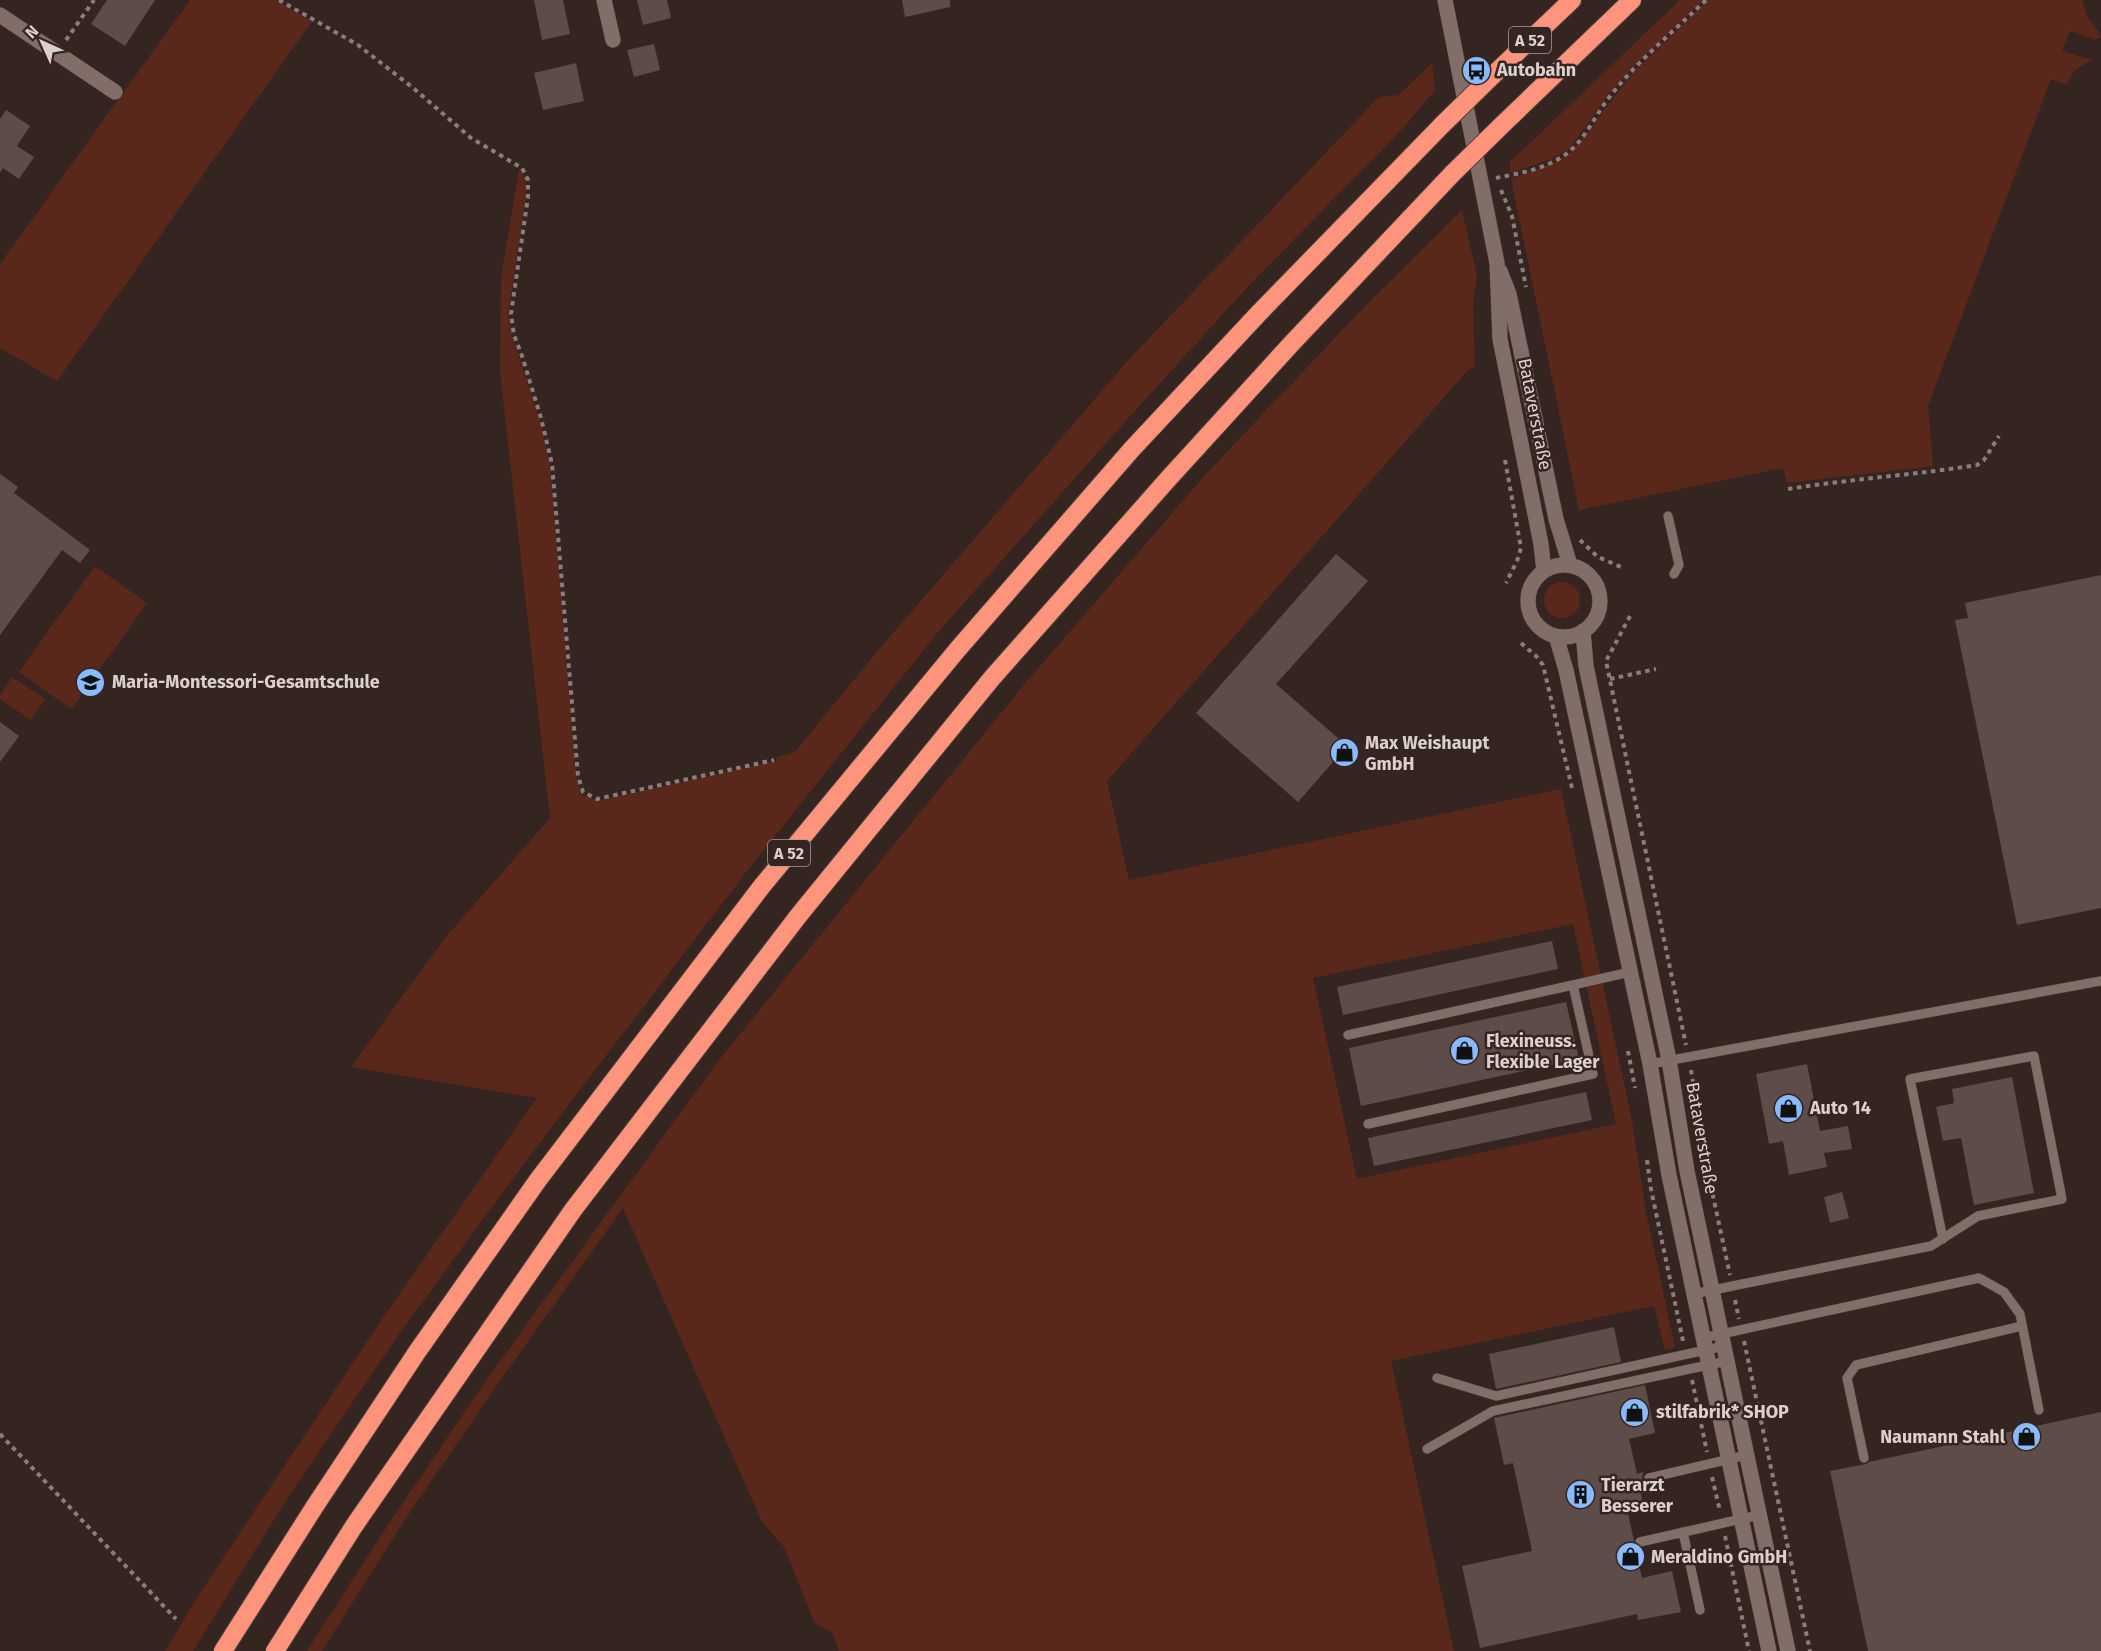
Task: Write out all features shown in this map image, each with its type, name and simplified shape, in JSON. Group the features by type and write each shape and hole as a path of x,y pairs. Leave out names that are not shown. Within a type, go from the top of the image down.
{"highway":[{"name":"A 52","path":"223,1651 315,1506 437,1323 538,1180 762,886 958,649 1132,449 1442,125 1572,0"},
{"name":"A 52","path":"274,1651 361,1516 573,1210 799,915 992,678 1293,342 1453,173 1632,0"}],"street":[{"path":"604,0 614,40"},
{"name":"Bataverstraße","path":"1445,0 1497,263 1500,339 1541,544 1544,571"},
{"path":"0,15 115,92"},
{"name":"Bataverstraße","path":"1497,263 1509,294 1556,519 1570,565"},
{"path":"1556,565 1570,565 1585,571 1596,584 1600,596 1599,609 1593,621 1583,632 1570,636 1556,636 1544,630 1534,621 1529,609 1528,595 1534,581 1544,571 1556,565"},
{"name":"Bataverstraße","path":"1583,632 1586,666 1668,1060 1687,1171 1788,1651"},
{"path":"1556,636 1568,681 1650,1064 1693,1294 1769,1651"}],"lane":[{"path":"1668,516 1679,565 1674,574"},
{"path":"1348,1035 1630,972"},
{"path":"1650,1064 2101,981"},
{"path":"1368,1124 1593,1074 1573,985"},
{"path":"1693,1294 1931,1246 1943,1239 1978,1216 2062,1199 2034,1056 1910,1079 1943,1239"},
{"path":"1437,1378 1496,1396 1724,1347 1741,1329 1979,1278 2004,1292 2020,1314 2039,1410"},
{"path":"1864,1458 1847,1378 1856,1365 2022,1326"},
{"path":"1427,1449 1493,1411 1689,1369 1706,1351 1724,1347"},
{"path":"1649,1478 1747,1455"},
{"path":"1640,1542 1759,1515"},
{"path":"1683,1532 1700,1610"}],"path":[{"path":"57,53 94,0"},
{"path":"279,0 358,45 412,87 471,138 522,168 528,180 528,197 511,314 514,335 541,418 552,464 578,776 583,792 597,799 774,760"},
{"path":"1481,182 1528,171 1552,162 1569,152 1632,71 1706,0"},
{"path":"1788,489 1977,465 1984,460 1999,436"},
{"path":"1630,616 1606,661 1689,1057 1707,1168 1810,1651"},
{"path":"1521,643 1543,664 1572,790"},
{"path":"1610,679 1656,669"},
{"path":"1626,1041 1636,1096"},
{"path":"1646,1155 1653,1199 1686,1354"},
{"path":"1689,1369 1749,1651"},
{"path":"0,1434 176,1619"}],"shaded area":[{"path":"190,0 275,0 312,21 57,381 0,348 0,264"},
{"path":"1680,0 1703,0 1631,69 1606,98 1569,149 1551,159 1510,173 1510,162"},
{"path":"1708,0 2082,0 2087,16 2101,36 2095,40 2070,31 2062,51 2092,60 2075,70 2066,85 2051,79 1928,406 1933,466 1787,483 1783,468 1579,510 1511,179 1570,154 1633,73"},
{"path":"1432,63 1435,90 1404,127 1241,294 939,631 747,871 522,1166 399,1334 288,1497 193,1651 165,1651 198,1596 386,1313 537,1098 351,1067 444,939 550,818 500,372 501,278 519,169 526,180 526,196 508,314 512,336 539,419 550,465 576,776 581,795 598,801 776,761 776,757 794,753 875,654 1132,356 1379,97 1399,95"},
{"path":"1462,210 1477,276 1473,303 1475,367 1469,369 1107,781 1129,880 1561,789 1632,1121 1646,1212 1675,1347 1665,1350 1654,1306 1391,1361 1454,1651 839,1651 832,1632 814,1622 784,1547 762,1522 623,1208 506,1372 404,1521 322,1651 307,1651 382,1534 489,1376 719,1060 1023,686 1206,474 1367,304","holes":["1573,924 1616,1124 1357,1179 1313,978"]},
{"path":"95,566 147,603 71,709 19,672"},
{"path":"1562,582 1575,587 1580,600 1575,613 1562,618 1549,613 1544,600 1549,587"},
{"path":"12,677 45,699 31,720 0,699 0,695"}],"building":[{"path":"107,0 155,0 125,46 91,24"},
{"path":"534,0 563,0 570,34 542,40"},
{"path":"637,0 667,0 671,18 643,25"},
{"path":"902,0 950,0 950,7 905,17"},
{"path":"654,44 660,70 634,77 627,50"},
{"path":"576,63 584,101 543,110 534,73"},
{"path":"6,110 30,126 17,146 34,157 19,179 3,168 0,173 0,119"},
{"path":"0,474 18,487 14,493 90,550 80,563 62,550 0,635"},
{"path":"1336,554 1368,581 1276,684 1347,746 1298,802 1196,713"},
{"path":"2101,575 2101,908 2017,925 1955,620 1968,618 1965,603"},
{"path":"0,722 19,736 0,762"},
{"path":"1552,941 1558,969 1343,1015 1337,987"},
{"path":"1566,1002 1579,1059 1361,1106 1349,1048"},
{"name":"Auto 14","path":"1807,1064 1820,1131 1848,1126 1852,1149 1824,1153 1827,1167 1789,1175 1783,1141 1769,1144 1756,1074"},
{"path":"2012,1077 2034,1193 1974,1205 1961,1138 1943,1141 1936,1107 1954,1103 1952,1089"},
{"path":"1586,1092 1592,1120 1374,1166 1368,1138"},
{"path":"1842,1192 1849,1218 1830,1223 1824,1197"},
{"path":"1614,1327 1621,1362 1496,1389 1489,1354"},
{"path":"1645,1385 1655,1433 1629,1439 1637,1474 1643,1472 1642,1479 1647,1487 1640,1488 1642,1501 1626,1504 1642,1578 1672,1571 1681,1612 1638,1620 1637,1614 1480,1648 1462,1566 1532,1551 1513,1463 1504,1465 1494,1418"},
{"path":"2101,1412 2101,1651 1868,1651 1830,1471"}],"place":[{"name":"Autobahn","path":"1476,70"},
{"name":"Maria-Montessori-Gesamtschule","path":"91,682"},
{"name":"Max Weishaupt GmbH","path":"1344,753"},
{"name":"Flexineuss. Flexible Lager","path":"1465,1051"},
{"name":"Auto 14","path":"1789,1108"},
{"name":"stilfabrik* SHOP","path":"1635,1412"},
{"name":"Naumann Stahl","path":"2026,1437"},
{"name":"Tierarzt Besserer","path":"1580,1495"},
{"name":"Meraldino GmbH","path":"1630,1557"}]}
